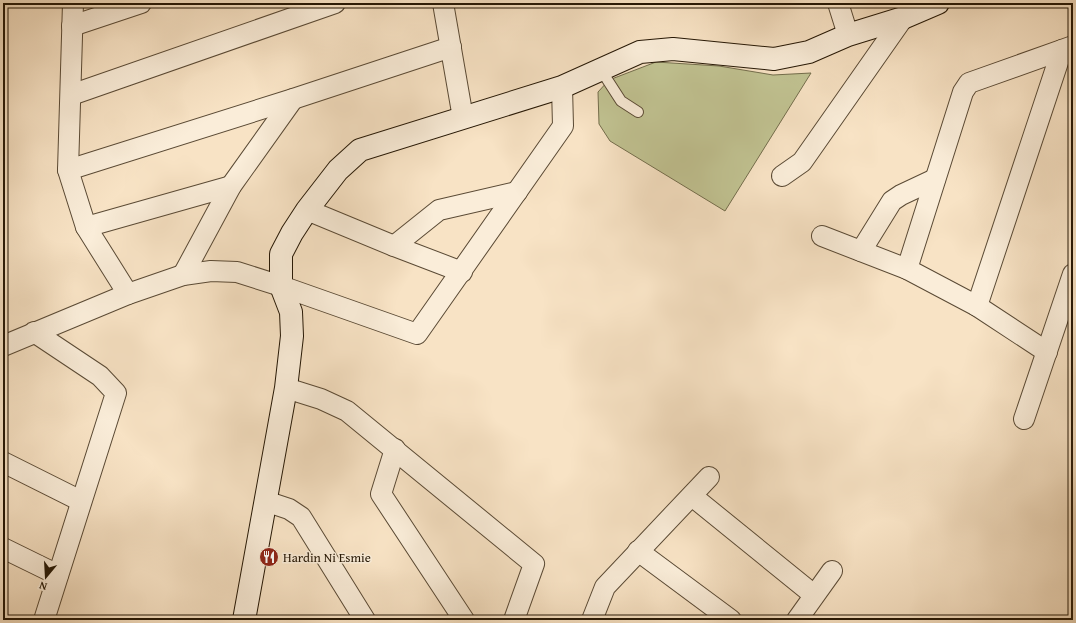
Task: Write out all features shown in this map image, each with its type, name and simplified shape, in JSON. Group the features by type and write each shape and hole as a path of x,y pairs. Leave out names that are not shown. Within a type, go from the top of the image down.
{"street":[{"path":"73,3 68,170 86,227 128,294"},
{"path":"72,26 141,3"},
{"path":"71,95 335,3"},
{"path":"443,3 463,118"},
{"path":"838,3 848,35"},
{"path":"244,620 286,388 292,336 291,312 281,286 281,254 292,233 307,210 338,170 360,150 562,87 640,52 673,49 774,59 809,52 848,35 903,18 938,3"},
{"path":"782,176 802,162 903,18"},
{"path":"68,170 451,47"},
{"path":"907,269 963,92 969,84 1067,48"},
{"path":"977,306 1067,48"},
{"path":"3,346 128,294 183,275 211,270 237,272 418,334 563,126 562,87"},
{"path":"183,275 231,186 293,99"},
{"path":"861,251 892,201 901,194 935,179"},
{"path":"86,227 231,186"},
{"path":"394,246 439,210 518,192"},
{"path":"307,210 462,272"},
{"path":"822,236 907,269 977,306 1047,352"},
{"path":"1024,419 1073,274"},
{"path":"34,332 100,376 116,393 44,620"},
{"path":"286,388 321,399 347,411 534,564 514,620"},
{"path":"395,449 381,494 464,620"},
{"path":"3,462 81,501"},
{"path":"592,620 605,587 709,477"},
{"path":"692,496 814,595"},
{"path":"265,500 289,509 301,517 365,620"},
{"path":"3,548 58,574"},
{"path":"638,551 731,620"},
{"path":"796,620 832,571"}],"lane":[{"path":"601,70 622,101 638,112"}],"green space":[{"path":"656,62 719,66 773,75 811,73 725,211 610,141 599,124 598,92 609,80"}],"place":[{"name":"Hardin Ni Esmie","path":"269,557"}]}
